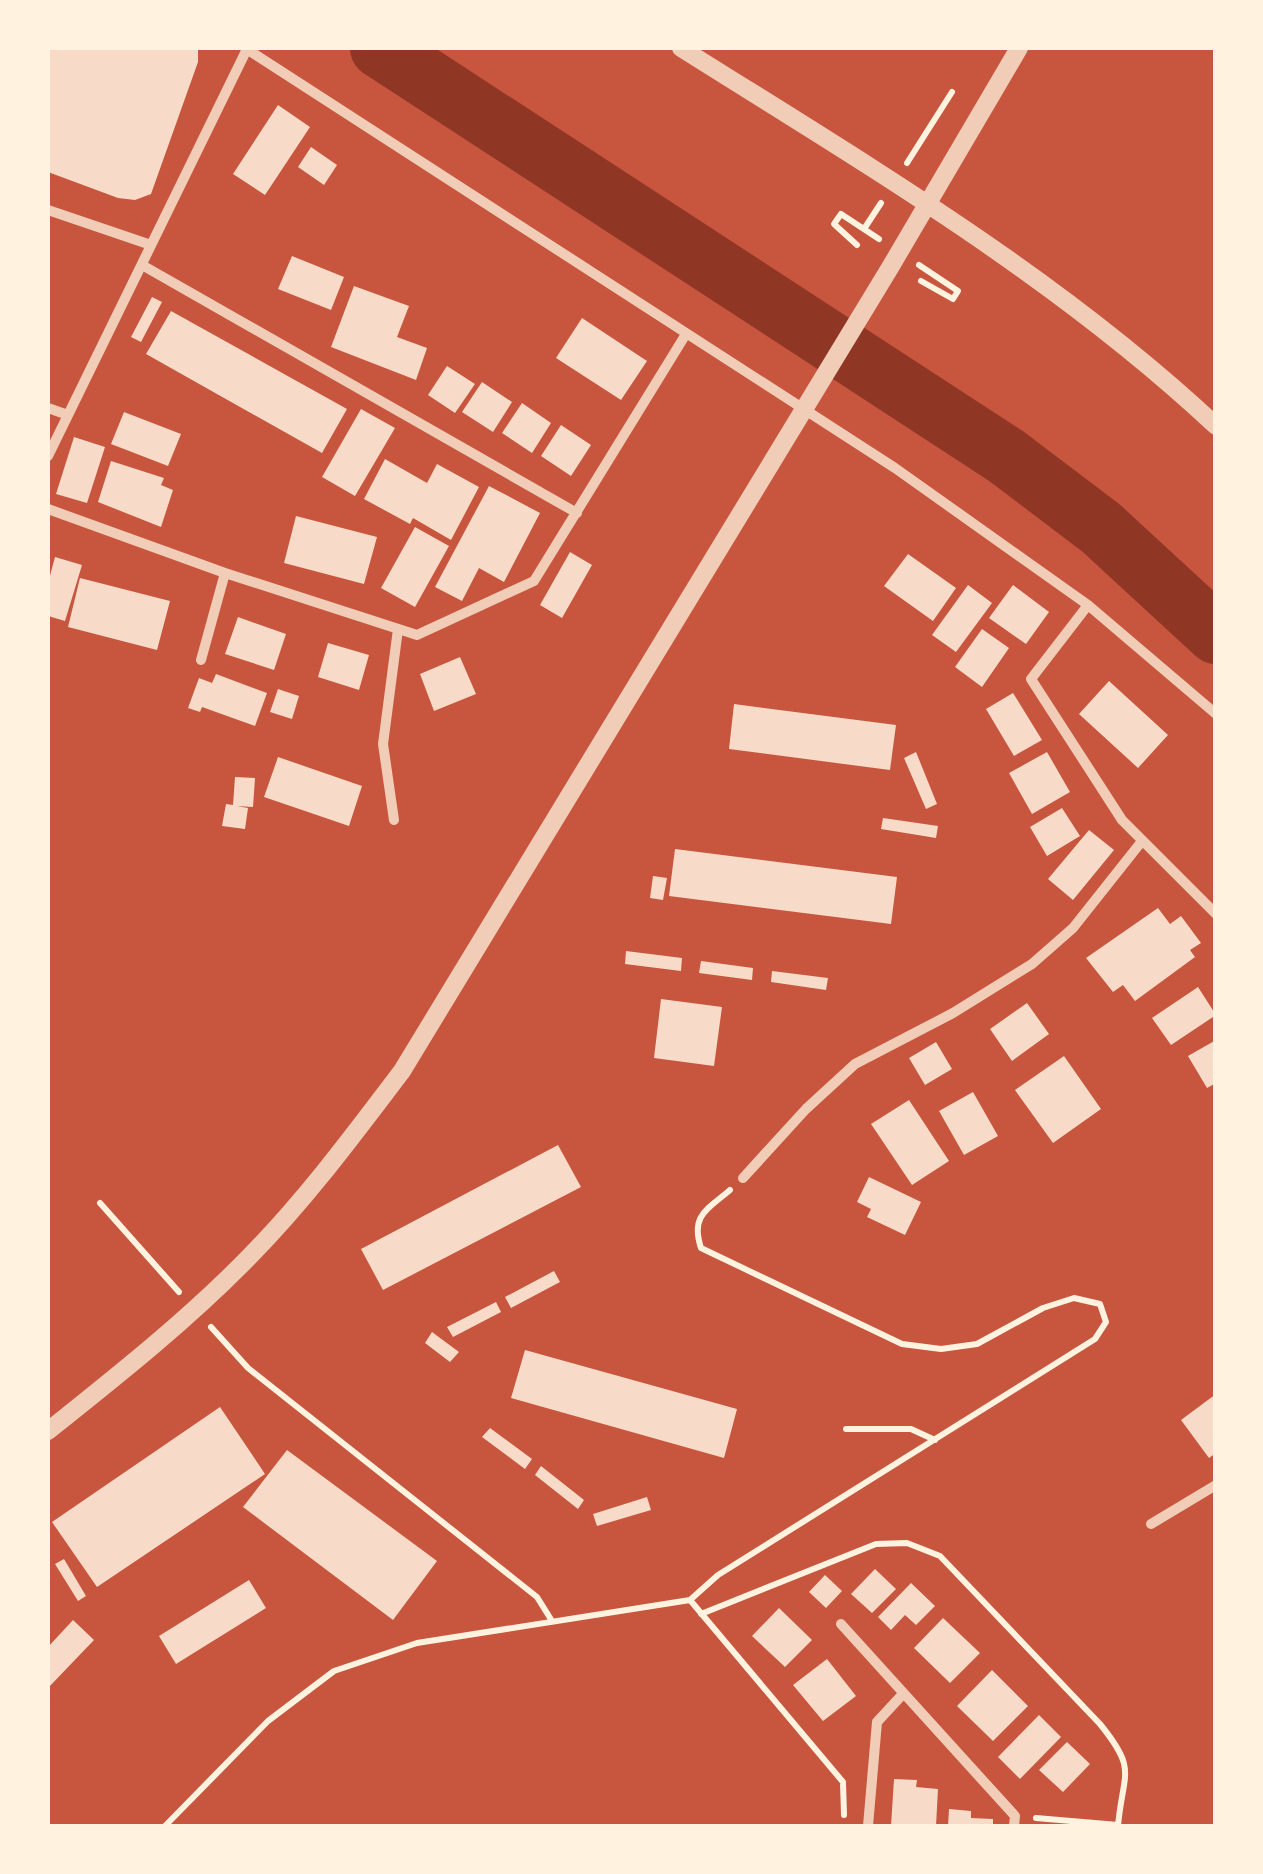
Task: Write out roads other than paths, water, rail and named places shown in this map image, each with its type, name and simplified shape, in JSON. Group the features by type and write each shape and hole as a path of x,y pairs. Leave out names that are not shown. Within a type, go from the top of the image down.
{"street":[{"path":"48,456 246,48 895,468 1088,606 1216,714"},
{"path":"681,48 928,204 1048,288 1216,426"},
{"path":"48,1431 135,1361 250,1256 331,1166 402,1071 1019,48"},
{"path":"48,210 151,246"},
{"path":"142,265 576,512"},
{"path":"48,510 417,635 534,581 686,334"},
{"path":"48,408 68,415"},
{"path":"201,660 225,573"},
{"path":"1088,606 1031,679 1122,820 1216,914"},
{"path":"394,820 383,744 398,628"},
{"path":"743,1178 806,1109 855,1064 953,1013 1032,964 1073,928 1142,840"},
{"path":"1152,1524 1216,1485"},
{"path":"842,1624 1014,1821"},
{"path":"868,1826 878,1722 902,1695"}],"waterway":[{"path":"380,48 1006,456 1101,528 1216,634"}]}
